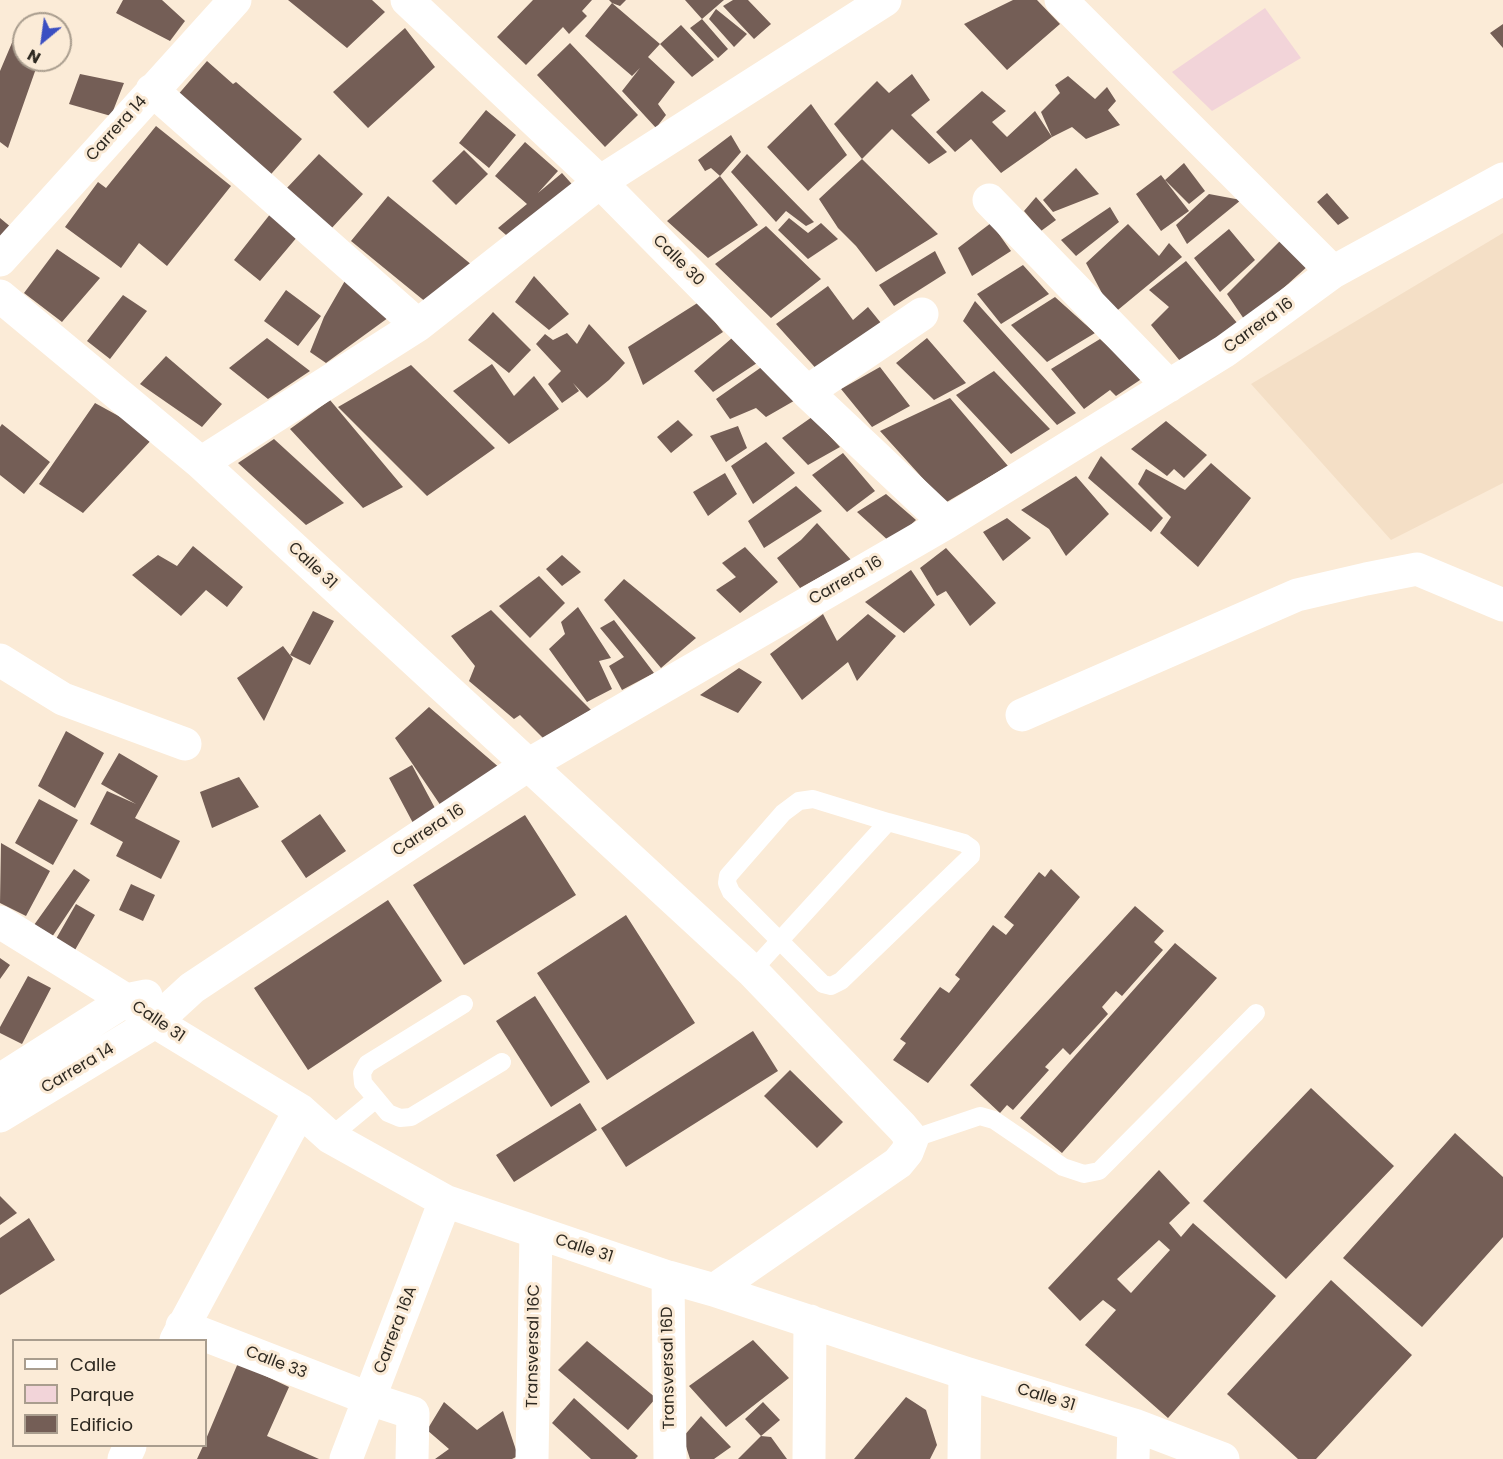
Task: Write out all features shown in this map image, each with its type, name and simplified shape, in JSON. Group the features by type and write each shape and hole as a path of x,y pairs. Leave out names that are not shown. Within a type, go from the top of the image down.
{"street":[{"name":"Carrera 14","path":"0,260 235,0"},
{"name":"Calle 30","path":"407,0 600,182 807,392 946,523"},
{"path":"201,464 418,325 600,182 885,0"},
{"path":"1061,0 1333,272"},
{"path":"152,90 418,325"},
{"name":"Carrera 16","path":"155,1022 192,988 528,765 946,523 1225,351 1333,272 1503,180"},
{"path":"989,200 1169,386"},
{"name":"Calle 31","path":"0,296 201,464 752,970 902,1127 910,1146"},
{"path":"807,392 922,314"},
{"path":"1022,714 1297,595 1366,579 1418,569 1503,605"},
{"path":"0,660 63,699 185,744"},
{"name":"Calle 31","path":"0,922 126,1000 155,1022 300,1110 330,1137 444,1202 965,1373 1134,1425 1223,1459"},
{"name":"Carrera 16","path":"126,1000 192,988"},
{"name":"Carrera 14","path":"0,1080 126,1000"},
{"name":"Carrera 14","path":"0,1116 155,1022"},
{"path":"179,1333 300,1110"},
{"path":"714,1290 898,1163 910,1146"},
{"name":"Carrera 16A","path":"346,1459 444,1202"},
{"name":"Transversal 16C","path":"532,1459 536,1233"},
{"name":"Transversal 16D","path":"668,1277 670,1459"},
{"path":"809,1459 810,1321"},
{"name":"Calle 33","path":"179,1333 196,1339"},
{"name":"Calle 33","path":"207,1343 413,1413 412,1459"},
{"path":"964,1459 965,1373"},
{"path":"1133,1459 1134,1425"}],"lane":[{"path":"813,799 964,843 971,848 971,856 841,981 831,986 823,984 780,941 731,892 727,883 728,876 783,813 799,801 813,799"},
{"path":"752,970 888,822"},
{"path":"464,1004 367,1064 362,1073 363,1083 388,1113 400,1118 411,1117 502,1062"},
{"path":"910,1146 980,1116 994,1120 1063,1167 1084,1174 1099,1171 1256,1013"},
{"path":"330,1137 376,1099"}],"shaded area":[{"path":"1503,233 1503,483 1391,540 1251,384"}],"green space":[{"path":"1265,8 1301,58 1212,111 1172,72"}],"building":[{"path":"123,0 162,0 185,21 170,41 116,13"},
{"path":"288,0 372,0 385,12 347,48"},
{"path":"533,0 592,0 582,11 587,16 569,34 563,27 526,65 497,37"},
{"path":"609,0 626,0 620,6"},
{"path":"685,0 724,0 702,19"},
{"path":"733,0 748,0 771,24 754,39 723,6"},
{"path":"1013,0 1037,0 1060,24 1007,70 964,24"},
{"path":"612,3 660,44 648,57 675,82 658,104 666,115 656,128 622,91 640,68 632,76 585,36"},
{"path":"716,9 747,34 734,47 709,19"},
{"path":"702,19 728,49 718,58 690,28"},
{"path":"1503,24 1503,48 1490,33"},
{"path":"681,25 714,60 692,77 660,44"},
{"path":"405,28 435,67 368,128 333,92"},
{"path":"12,43 12,72 35,72 8,148 0,142 0,71"},
{"path":"570,43 638,115 605,147 537,75"},
{"path":"207,61 233,84 236,82 302,139 265,181 176,97"},
{"path":"80,74 124,83 111,116 69,104"},
{"path":"912,74 930,100 911,115 947,152 929,164 892,129 862,159 834,124 877,81 889,93"},
{"path":"1068,76 1095,99 1107,87 1116,101 1108,110 1120,125 1086,139 1072,127 1052,137 1041,112 1060,93 1055,85"},
{"path":"982,91 1006,111 992,122 1007,137 1035,111 1052,137 1001,173 971,139 955,152 936,132"},
{"path":"811,104 847,155 808,191 767,147"},
{"path":"486,110 516,135 489,168 459,143"},
{"path":"156,126 231,186 167,266 139,243 121,268 65,227 98,182 106,188"},
{"path":"731,135 741,152 720,176 711,168 705,171 698,160"},
{"path":"525,142 558,171 538,193 562,173 578,191 513,241 498,228 527,204 495,176"},
{"path":"464,150 488,174 456,205 432,181"},
{"path":"319,154 363,194 330,230 285,190"},
{"path":"747,154 814,222 806,226 786,211 776,222 731,172"},
{"path":"862,159 938,234 876,272 856,246 838,228 819,199"},
{"path":"1184,163 1205,191 1189,204 1165,180"},
{"path":"1076,168 1099,194 1053,212 1043,200"},
{"path":"1161,175 1189,211 1161,231 1136,194"},
{"path":"720,176 758,225 708,258 667,221"},
{"path":"1327,193 1349,218 1338,225 1317,202"},
{"path":"1209,194 1241,200 1187,244 1176,225"},
{"path":"388,196 478,270 427,303 351,241"},
{"path":"1036,197 1056,220 1041,231 1024,211"},
{"path":"1110,207 1119,222 1076,256 1061,240"},
{"path":"271,213 298,236 260,281 234,260"},
{"path":"0,218 12,228 0,242"},
{"path":"789,218 808,233 821,223 838,239 808,259 778,230"},
{"path":"991,223 1011,251 972,276 958,248"},
{"path":"1128,224 1159,256 1169,243 1182,257 1113,314 1086,263"},
{"path":"766,226 821,279 771,318 715,264"},
{"path":"1229,229 1255,260 1220,292 1194,258"},
{"path":"1285,236 1309,265 1246,322 1227,294"},
{"path":"57,249 100,278 62,322 24,293"},
{"path":"935,251 946,273 894,306 879,285"},
{"path":"1186,261 1238,324 1180,361 1151,325 1169,307 1149,290"},
{"path":"1023,265 1049,294 1001,324 977,294"},
{"path":"350,272 392,315 326,363 310,352 324,317"},
{"path":"534,276 569,314 549,330 515,302"},
{"path":"828,286 853,320 868,307 885,328 820,373 776,324"},
{"path":"286,290 321,316 298,346 264,321"},
{"path":"123,295 147,311 110,359 87,341"},
{"path":"1055,297 1095,333 1047,362 1011,325"},
{"path":"975,301 1076,413 1057,425 963,321"},
{"path":"699,302 723,332 643,385 628,347"},
{"path":"493,312 531,350 509,373 468,340"},
{"path":"589,324 625,363 587,398 573,383 579,391 562,403 548,384 561,371 536,344 545,334 553,340 567,333 577,344"},
{"path":"267,338 310,371 268,399 229,368"},
{"path":"732,338 757,363 713,392 694,371"},
{"path":"927,338 966,383 934,400 896,363"},
{"path":"1100,339 1143,378 1116,396 1110,390 1084,409 1051,369"},
{"path":"166,356 222,404 202,427 140,384"},
{"path":"492,364 514,396 534,376 559,409 509,444 453,391"},
{"path":"411,365 495,448 427,496 338,407"},
{"path":"763,366 799,398 766,417 756,408 730,419 716,399"},
{"path":"880,367 910,406 872,427 841,389"},
{"path":"994,371 1050,429 1011,454 956,395"},
{"path":"950,398 1008,466 945,503 880,431"},
{"path":"330,400 403,487 363,508 290,429"},
{"path":"95,403 155,436 83,513 39,484"},
{"path":"812,417 840,447 808,465 782,438"},
{"path":"678,420 693,435 671,453 657,437"},
{"path":"1166,421 1207,455 1184,478 1174,469 1167,476 1131,449"},
{"path":"2,424 50,462 24,494 0,475 0,427"},
{"path":"738,426 747,448 726,462 710,436"},
{"path":"274,439 344,503 306,525 238,463"},
{"path":"766,442 795,473 753,504 731,466"},
{"path":"843,453 875,491 847,512 812,475"},
{"path":"1101,456 1163,518 1151,532 1088,478"},
{"path":"1211,463 1251,498 1198,567 1160,533 1171,517 1138,484 1146,469 1185,490"},
{"path":"725,473 737,494 708,516 693,492"},
{"path":"1076,476 1109,514 1066,556 1049,529 1021,510"},
{"path":"796,486 822,511 764,548 748,521"},
{"path":"886,494 916,520 891,543 857,512"},
{"path":"1007,518 1031,538 1003,561 983,532"},
{"path":"817,523 853,562 800,588 777,558 801,540"},
{"path":"193,546 243,587 227,607 206,590 181,616 132,575 158,555 177,566"},
{"path":"745,547 778,582 740,613 716,590 736,577 722,563"},
{"path":"946,548 996,603 970,626 946,591 937,596 920,568"},
{"path":"562,555 581,572 562,586 546,569"},
{"path":"911,570 935,605 904,633 865,602"},
{"path":"539,576 565,603 530,638 499,606"},
{"path":"624,579 696,638 661,668 604,600"},
{"path":"578,607 611,658 599,661 612,689 587,702 549,649 565,634 561,622"},
{"path":"491,610 591,710 543,738 520,715 514,719 469,681 475,666 451,636"},
{"path":"313,611 334,621 310,665 290,655"},
{"path":"823,614 837,641 868,614 896,636 857,681 848,662 802,700 770,654"},
{"path":"614,620 654,673 622,690 609,666 624,657 600,628"},
{"path":"283,646 293,659 264,721 237,678"},
{"path":"739,668 762,682 738,713 700,695"},
{"path":"429,707 501,769 443,809 395,738"},
{"path":"66,731 104,753 75,808 38,786"},
{"path":"119,753 158,776 135,818 180,841 161,879 116,856 123,842 90,824 107,791 136,804 101,784"},
{"path":"412,765 436,810 413,823 389,778"},
{"path":"239,777 259,807 212,828 200,792"},
{"path":"39,799 78,820 53,865 15,843"},
{"path":"320,814 346,851 306,878 281,841"},
{"path":"525,815 576,895 464,965 413,885"},
{"path":"1,843 50,871 26,916 0,903"},
{"path":"74,869 90,880 52,937 34,925"},
{"path":"1051,869 1080,897 928,1083 893,1060 906,1043 900,1039 940,987 949,993 960,979 955,975 993,925 1006,935 1014,925 1004,917 1039,872 1045,877"},
{"path":"131,884 155,895 143,921 119,910"},
{"path":"388,900 442,981 308,1070 254,988"},
{"path":"76,904 95,915 75,950 56,939"},
{"path":"1135,906 1164,931 1154,942 1163,950 1122,996 1116,991 1102,1007 1108,1014 1070,1055 1063,1048 1045,1067 1049,1070 1013,1110 1007,1105 1000,1113 970,1085"},
{"path":"626,915 695,1023 607,1080 537,973"},
{"path":"1175,943 1217,978 1062,1153 1020,1118"},
{"path":"0,958 10,965 0,979"},
{"path":"28,976 51,988 22,1044 0,1033 0,1027"},
{"path":"535,996 590,1082 551,1107 496,1021"},
{"path":"753,1031 778,1071 626,1167 601,1128"},
{"path":"790,1070 843,1122 817,1148 764,1096"},
{"path":"1311,1088 1394,1166 1286,1279 1203,1201"},
{"path":"580,1103 597,1130 514,1182 496,1155"},
{"path":"1455,1133 1503,1177 1503,1237 1422,1327 1343,1258"},
{"path":"1159,1170 1190,1203 1169,1223 1181,1237 1193,1223 1276,1296 1168,1418 1085,1345 1116,1310 1103,1300 1080,1321 1048,1288","holes":["1159,1240 1170,1250 1131,1293 1117,1279"]},
{"path":"0,1196 17,1213 0,1225"},
{"path":"29,1218 55,1260 0,1295 0,1238"},
{"path":"1331,1280 1412,1355 1316,1459 1298,1459 1227,1394"},
{"path":"753,1340 789,1378 726,1427 689,1386"},
{"path":"587,1341 656,1398 628,1430 558,1370"},
{"path":"238,1363 289,1387 267,1436 319,1459 197,1459 203,1447 207,1447 207,1437"},
{"path":"906,1397 926,1410 937,1445 930,1459 854,1459"},
{"path":"574,1398 638,1456 635,1459 591,1459 552,1423"},
{"path":"444,1402 477,1430 503,1411 518,1456 512,1459 435,1459 449,1449 427,1430"},
{"path":"763,1402 780,1420 761,1436 745,1419"},
{"path":"701,1416 731,1447 714,1459 690,1459 683,1437"},
{"path":"761,1436 771,1437 787,1459 738,1459"}]}
